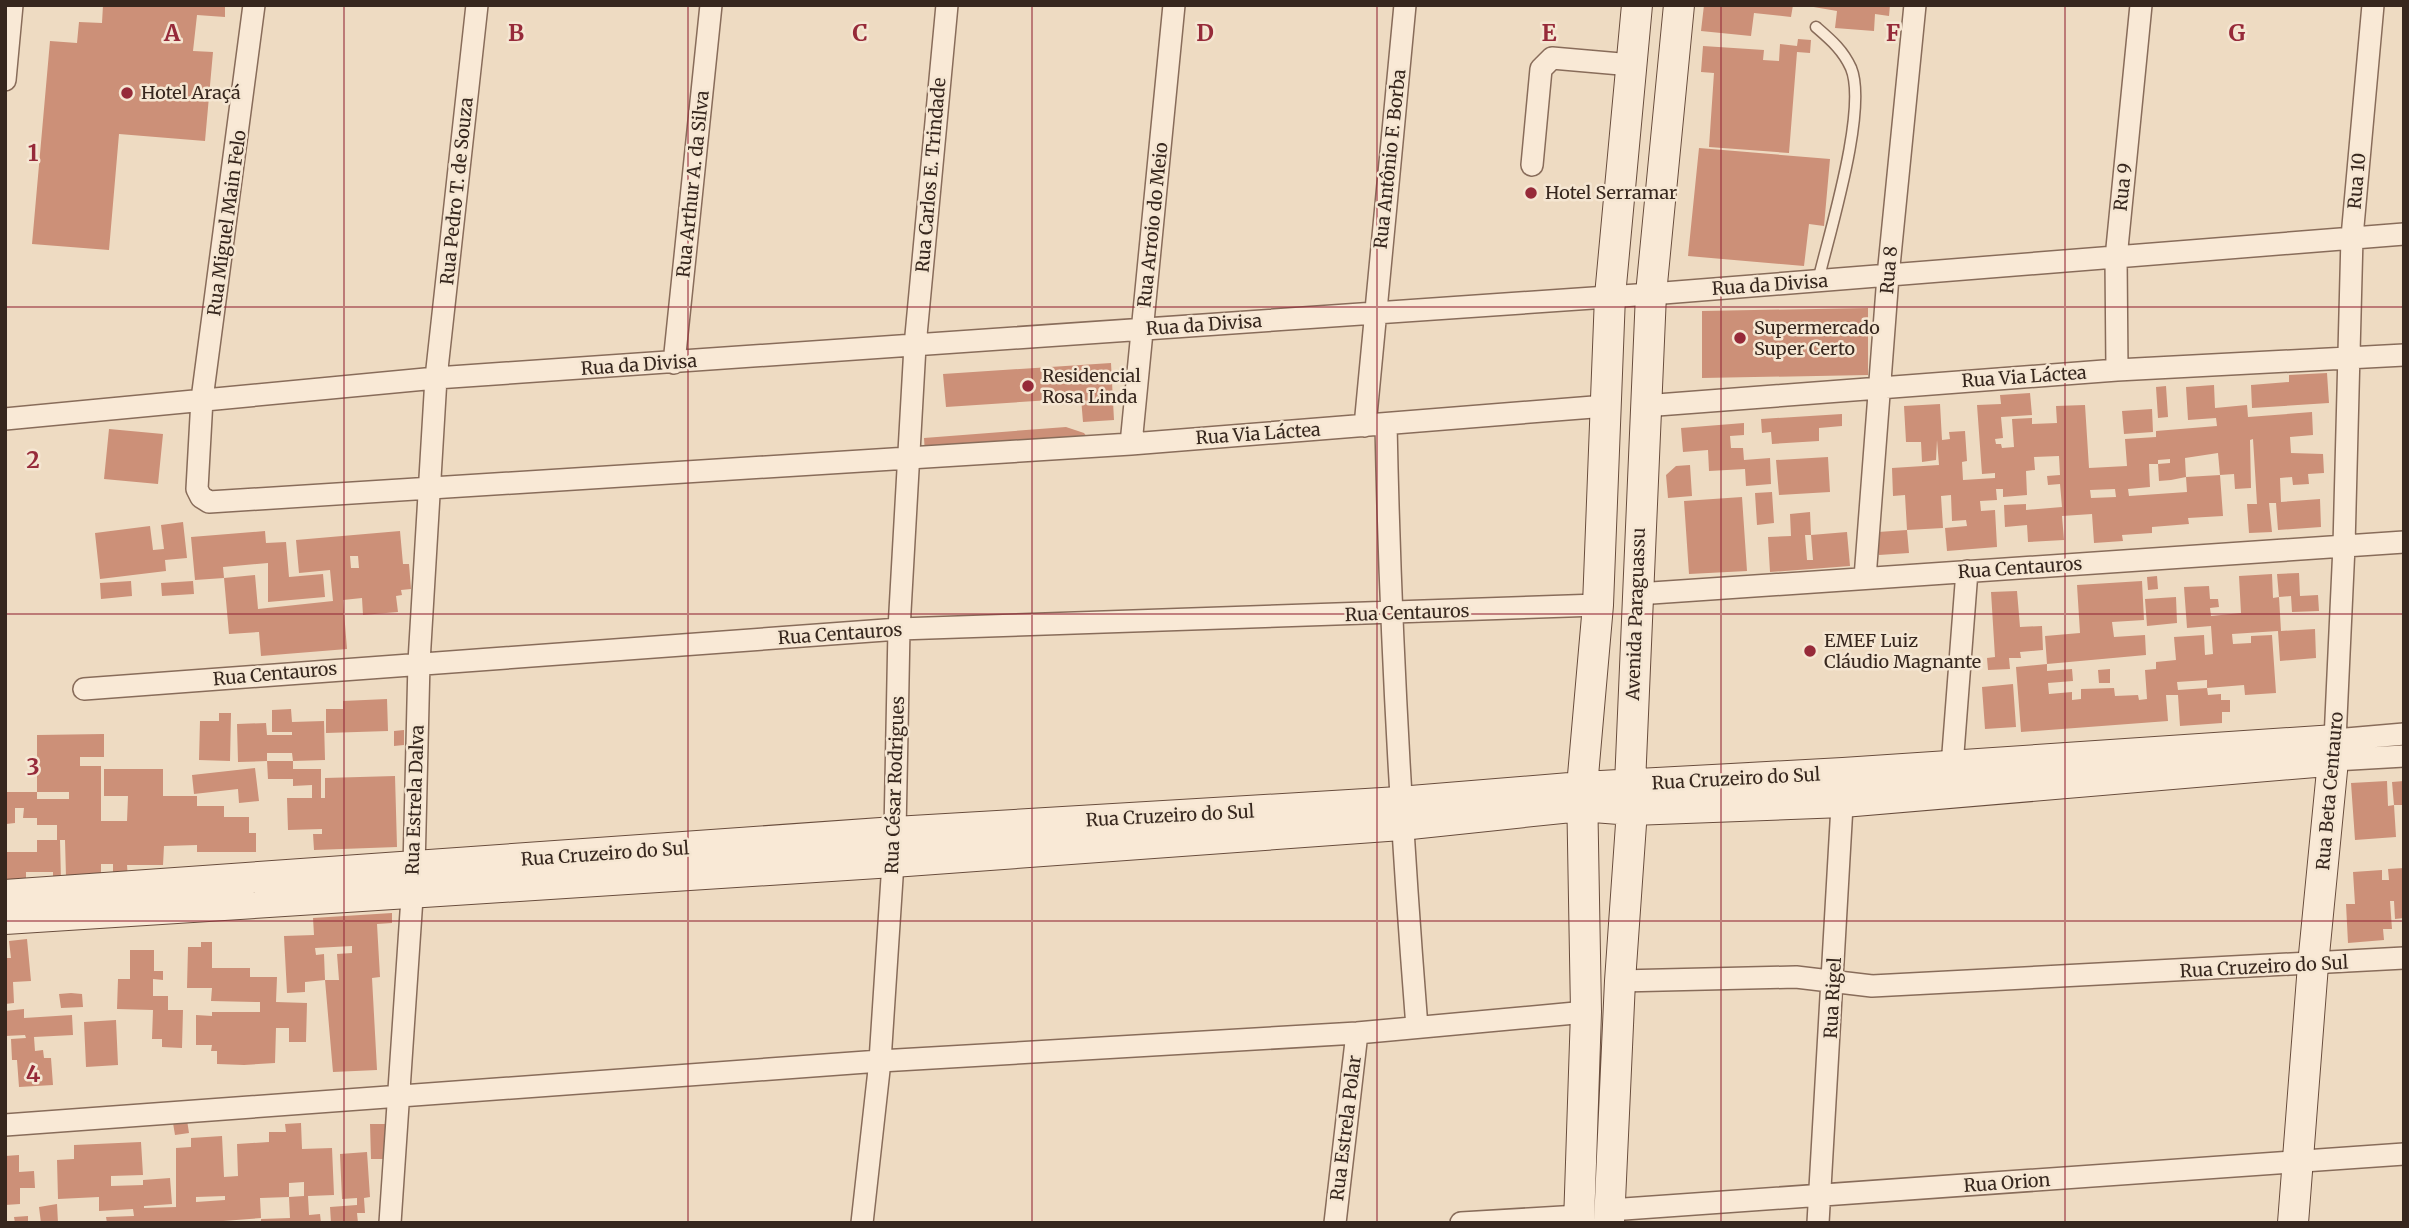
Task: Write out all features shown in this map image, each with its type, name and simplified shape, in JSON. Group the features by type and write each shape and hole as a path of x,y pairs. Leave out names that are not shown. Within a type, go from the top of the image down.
{"street":[{"path":"5,80 12,5"},
{"name":"Rua Miguel Main Felo","path":"254,5 202,399 197,489 201,497 209,502 431,486"},
{"name":"Rua Pedro T. de Souza","path":"436,378 477,5"},
{"name":"Rua Arthur A. da Silva","path":"674,363 711,5"},
{"name":"Rua Carlos E. Trindade","path":"915,346 947,5"},
{"name":"Rua Arroio do Meio","path":"1131,444 1174,5"},
{"name":"Rua Antônio F. Borba","path":"1405,5 1374,314 1376,425 1390,614 1400,814 1417,1027"},
{"path":"1461,1223 1579,1219 1586,1012 1581,797 1598,605 1610,296 1637,5"},
{"name":"Avenida Paraguassu","path":"1610,1217 1631,797 1650,293 1679,5"},
{"name":"Rua 8","path":"1865,578 1888,276 1914,5"},
{"name":"Rua 9","path":"2117,370 2116,258 2141,5"},
{"name":"Rua 10","path":"2348,358 2352,237 2373,5"},
{"path":"1532,165 1541,69 1546,62 1552,58 1632,65"},
{"name":"Rua da Divisa","path":"5,419 436,378 1374,314 2404,234"},
{"name":"Rua César Rodrigues","path":"862,1223 880,1061 895,832 899,629 915,346"},
{"name":"Rua Via Láctea","path":"1644,406 2117,370 2404,355"},
{"name":"Rua Beta Centauro","path":"2293,1223 2313,965 2335,750 2344,546 2348,358"},
{"name":"Rua Estrela Dalva","path":"390,1223 413,881 419,662 436,378"},
{"name":"Rua Via Láctea","path":"431,486 1131,444 1606,406"},
{"name":"Rua Centauros","path":"1637,594 2404,542"},
{"path":"1952,766 1967,571"},
{"name":"Rua Centauros","path":"84,689 419,662 899,629 1598,605"},
{"path":"2335,750 2404,734"},
{"path":"2335,750 2404,755"},
{"name":"Rua Cruzeiro do Sul","path":"1843,788 1952,766 2335,750"},
{"name":"Rua Cruzeiro do Sul","path":"571,870 895,832 1118,832 1400,814 1581,797 1843,788 2335,750"},
{"name":"Rua Rigel","path":"1818,1223 1843,788"},
{"name":"Rua Cruzeiro do Sul","path":"5,919 99,901 571,870 893,862 1118,832"},
{"name":"Rua Cruzeiro do Sul","path":"5,895 99,901"},
{"name":"Rua Cruzeiro do Sul","path":"1620,981 1796,977 1872,986 2313,965 2404,958"},
{"path":"5,1125 880,1061 1357,1033 1586,1012"},
{"name":"Rua Estrela Polar","path":"1335,1223 1357,1033"},
{"name":"Rua Orion","path":"1610,1217 1820,1197 2404,1154"}],"lane":[{"path":"1816,27 1840,48 1852,71 1855,117 1818,281"}],"building":[{"name":"Hotel Araçá","path":"103,5 225,5 225,17 197,15 193,51 213,52 205,141 119,134 109,250 32,244 50,41 77,43 79,22 102,23"},
{"path":"1704,5 1793,5 1791,17 1754,13 1751,36 1701,31"},
{"path":"1802,5 1890,5 1889,16 1875,14 1874,31 1835,28 1837,11"},
{"path":"1798,39 1811,40 1810,53 1797,52 1789,153 1709,147 1714,73 1701,72 1703,46 1764,50 1763,60 1779,61 1780,44 1797,46"},
{"path":"1699,148 1830,159 1824,226 1809,224 1804,266 1688,256"},
{"path":"1868,308 1868,375 1702,378 1702,311"},
{"name":"Residencial Rosa Linda","path":"1111,363 1114,420 1083,422 1081,398 946,407 943,374"},
{"path":"2327,373 2329,403 2252,408 2251,385 2289,382 2289,375"},
{"path":"2214,385 2215,408 2247,405 2248,417 2312,412 2313,435 2290,437 2291,453 2323,454 2324,473 2308,474 2309,484 2293,485 2292,477 2280,478 2281,502 2320,499 2321,527 2278,530 2276,503 2269,503 2272,532 2249,533 2247,504 2257,504 2253,439 2250,440 2251,488 2235,489 2234,474 2220,475 2223,516 2188,518 2189,524 2152,527 2152,533 2122,535 2123,541 2094,543 2092,514 2062,516 2064,540 2028,542 2027,525 2005,527 2004,505 2026,504 2026,510 2062,507 2060,484 2048,485 2047,476 2060,475 2059,456 2034,457 2035,470 2026,471 2027,495 2003,497 2003,489 1996,489 1997,500 1980,501 1981,511 1995,510 1997,547 1947,551 1945,528 1967,526 1966,520 1952,521 1951,495 1941,496 1943,528 1907,530 1905,495 1893,496 1892,468 1939,465 1937,440 1936,460 1922,462 1921,442 1906,442 1904,406 1940,404 1942,440 1950,439 1949,432 1965,431 1967,461 1962,462 1963,480 1995,478 1995,473 1982,474 1977,405 2001,404 2000,395 2030,393 2032,415 2001,417 2003,438 1995,439 1996,444 2001,444 2002,448 2014,447 2012,419 2032,418 2032,424 2057,423 2056,406 2085,405 2089,468 2127,466 2125,439 2156,437 2156,431 2217,426 2216,418 2188,420 2186,387","holes":["2218,453 2220,475 2186,477 2185,458","2170,459 2170,463 2158,464 2158,460","2149,464 2158,464 2159,481 2186,477 2187,492 2129,496 2128,489 2150,487","2115,489 2116,497 2091,498 2090,490"]},
{"path":"2166,386 2168,417 2158,418 2156,387"},
{"path":"2152,409 2153,432 2124,434 2122,411"},
{"path":"1842,414 1842,426 1819,428 1819,441 1772,444 1771,432 1762,433 1761,419"},
{"path":"1744,423 1744,435 1730,436 1731,448 1743,448 1744,460 1770,458 1771,484 1746,486 1745,469 1709,471 1708,450 1683,452 1681,428"},
{"path":"1066,427 1084,433 1090,441 925,454 924,438"},
{"path":"109,429 163,434 158,484 104,479"},
{"path":"1828,457 1830,492 1779,495 1776,460"},
{"path":"1690,465 1692,496 1668,498 1666,475 1676,466"},
{"path":"1772,492 1774,523 1757,525 1755,493"},
{"path":"1742,497 1747,571 1689,574 1684,501"},
{"path":"1810,512 1811,535 1847,532 1850,566 1770,572 1768,537 1791,536 1790,514","holes":["1805,535 1811,535 1813,560 1807,560"]},
{"path":"183,522 187,558 165,560 166,571 100,579 95,533 150,526 153,550 164,549 161,525"},
{"path":"1907,530 1909,553 1879,555 1878,532"},
{"path":"265,531 266,543 286,542 289,577 323,574 325,597 268,602 268,563 223,567 224,578 195,580 191,537"},
{"path":"400,531 403,564 409,564 411,589 401,590 402,595 396,596 398,612 363,615 362,598 343,600 347,649 261,656 259,632 229,634 224,578 255,575 258,609 333,601 330,570 299,573 296,540","holes":["350,556 358,556 359,568 351,568"]},
{"path":"2299,573 2300,596 2318,595 2319,611 2292,612 2291,596 2279,597 2277,574"},
{"path":"2272,574 2273,598 2279,597 2281,631 2315,629 2316,658 2280,661 2278,631 2232,634 2233,644 2251,643 2251,636 2272,635 2276,693 2245,695 2244,685 2207,688 2208,695 2221,694 2221,700 2230,700 2230,712 2222,712 2222,723 2180,726 2178,695 2166,695 2168,721 2021,732 2016,667 2047,664 2047,671 2072,669 2073,681 2048,683 2049,694 2072,692 2072,700 2081,699 2081,689 2114,688 2115,696 2138,695 2139,700 2147,699 2145,670 2156,669 2156,662 2176,660 2174,637 2204,635 2205,655 2213,654 2211,626 2187,628 2184,587 2209,586 2210,599 2218,599 2219,607 2210,608 2211,616 2241,613 2239,576","holes":["2207,680 2207,688 2178,690 2177,682"]},
{"path":"2157,576 2158,589 2148,590 2147,577"},
{"path":"131,581 132,596 101,599 100,583"},
{"path":"193,581 194,594 162,596 161,583"},
{"path":"2142,581 2144,620 2112,622 2114,637 2145,635 2146,655 2047,664 2045,636 2080,633 2077,585"},
{"path":"2017,591 2020,627 2042,626 2043,650 2020,652 2021,658 2009,658 2010,669 1988,670 1987,658 1995,657 1991,592"},
{"path":"2176,597 2177,623 2147,626 2145,599"},
{"path":"2110,669 2110,683 2099,683 2098,670"},
{"path":"2013,684 2016,727 1985,729 1982,687"},
{"path":"387,699 388,731 326,733 326,709 343,709 343,701"},
{"path":"291,709 292,722 324,721 325,760 293,761 292,753 267,753 267,761 238,762 237,724 266,723 267,735 292,735 292,732 272,732 272,710"},
{"path":"219,713 231,713 230,761 199,760 200,721 219,721"},
{"path":"404,730 404,745 394,746 394,731"},
{"path":"104,734 104,757 80,757 80,766 101,766 101,821 127,821 128,796 104,796 104,769 163,769 163,796 197,796 197,806 224,806 224,817 249,817 249,833 256,833 256,852 197,852 197,845 164,846 163,865 127,865 128,879 113,878 113,864 101,864 101,877 66,877 65,840 60,840 61,880 53,880 53,872 26,872 26,883 5,883 5,852 37,852 37,840 57,840 57,825 37,825 37,818 23,818 24,808 15,808 15,823 6,824 6,792 37,792 37,735","holes":["37,792 69,792 69,799 37,799"]},
{"path":"267,761 293,761 293,769 321,769 321,798 325,798 325,778 395,776 397,847 314,850 313,834 322,834 322,829 288,830 287,798 312,798 312,785 293,786 293,779 268,779"},
{"path":"255,768 259,801 239,803 238,789 194,794 192,775"},
{"path":"2387,781 2388,806 2394,805 2396,837 2355,840 2351,783"},
{"path":"2404,781 2404,805 2394,805 2392,782"},
{"path":"2404,868 2404,918 2395,919 2394,901 2390,901 2392,929 2383,929 2384,940 2348,943 2346,904 2355,904 2353,872 2382,870 2382,880 2389,880 2388,869"},
{"path":"392,913 392,923 377,924 380,977 372,978 377,1070 333,1072 325,980 305,982 305,992 287,993 284,936 314,935 313,918","holes":["352,946 352,953 337,954 339,980 325,980 324,954 316,955 315,948"]},
{"path":"27,939 31,981 13,982 14,1003 5,1004 5,958 11,958 9,941"},
{"path":"201,942 212,942 212,968 250,968 250,977 277,977 276,1002 307,1003 306,1042 289,1042 289,1028 276,1028 275,1063 244,1065 217,1064 217,1051 211,1051 212,1045 196,1045 196,1015 212,1016 212,1012 260,1012 260,1002 211,1001 212,988 187,988 188,947 201,947"},
{"path":"130,950 154,950 154,971 163,971 163,980 153,979 153,996 168,996 168,1010 183,1010 182,1048 162,1047 162,1039 152,1039 153,1010 117,1009 118,979 130,979"},
{"path":"59,994 82,994 83,1007 61,1008"},
{"path":"24,1009 24,1018 72,1015 73,1035 34,1037 35,1051 43,1050 44,1058 51,1058 53,1085 19,1087 17,1060 12,1060 11,1039 26,1038 25,1035 5,1036 5,1011"},
{"path":"116,1020 118,1065 86,1067 84,1022"},
{"path":"187,1120 189,1133 175,1135 173,1123"},
{"path":"301,1123 302,1149 332,1148 334,1195 308,1196 309,1215 320,1214 321,1223 261,1223 261,1219 290,1218 289,1197 260,1198 261,1218 197,1223 107,1223 106,1217 134,1216 133,1209 99,1211 99,1197 58,1199 57,1160 74,1159 74,1145 141,1142 143,1175 111,1176 111,1186 143,1185 143,1180 170,1178 172,1204 144,1208 176,1207 176,1148 191,1147 191,1138 222,1136 224,1177 238,1176 237,1144 269,1142 269,1132 286,1132 285,1124","holes":["304,1182 304,1196 289,1197 289,1183","225,1196 225,1200 196,1202 196,1197"]},
{"path":"370,1124 392,1124 393,1159 371,1159"},
{"path":"367,1152 370,1197 364,1198 365,1213 357,1213 358,1223 331,1223 330,1207 357,1205 357,1198 342,1199 340,1154"},
{"path":"19,1155 19,1172 34,1171 35,1188 20,1188 20,1204 5,1205 5,1156"},
{"path":"57,1204 58,1223 41,1223 39,1207"},
{"path":"28,1216 28,1223 15,1223 14,1217"}],"place":[{"name":"Hotel Araçá","path":"127,93"},
{"name":"Hotel Serramar","path":"1531,193"},
{"name":"Supermercado Super Certo","path":"1740,338"},
{"name":"Residencial Rosa Linda","path":"1028,386"},
{"name":"EMEF Luiz Cláudio Magnante","path":"1810,651"}]}
